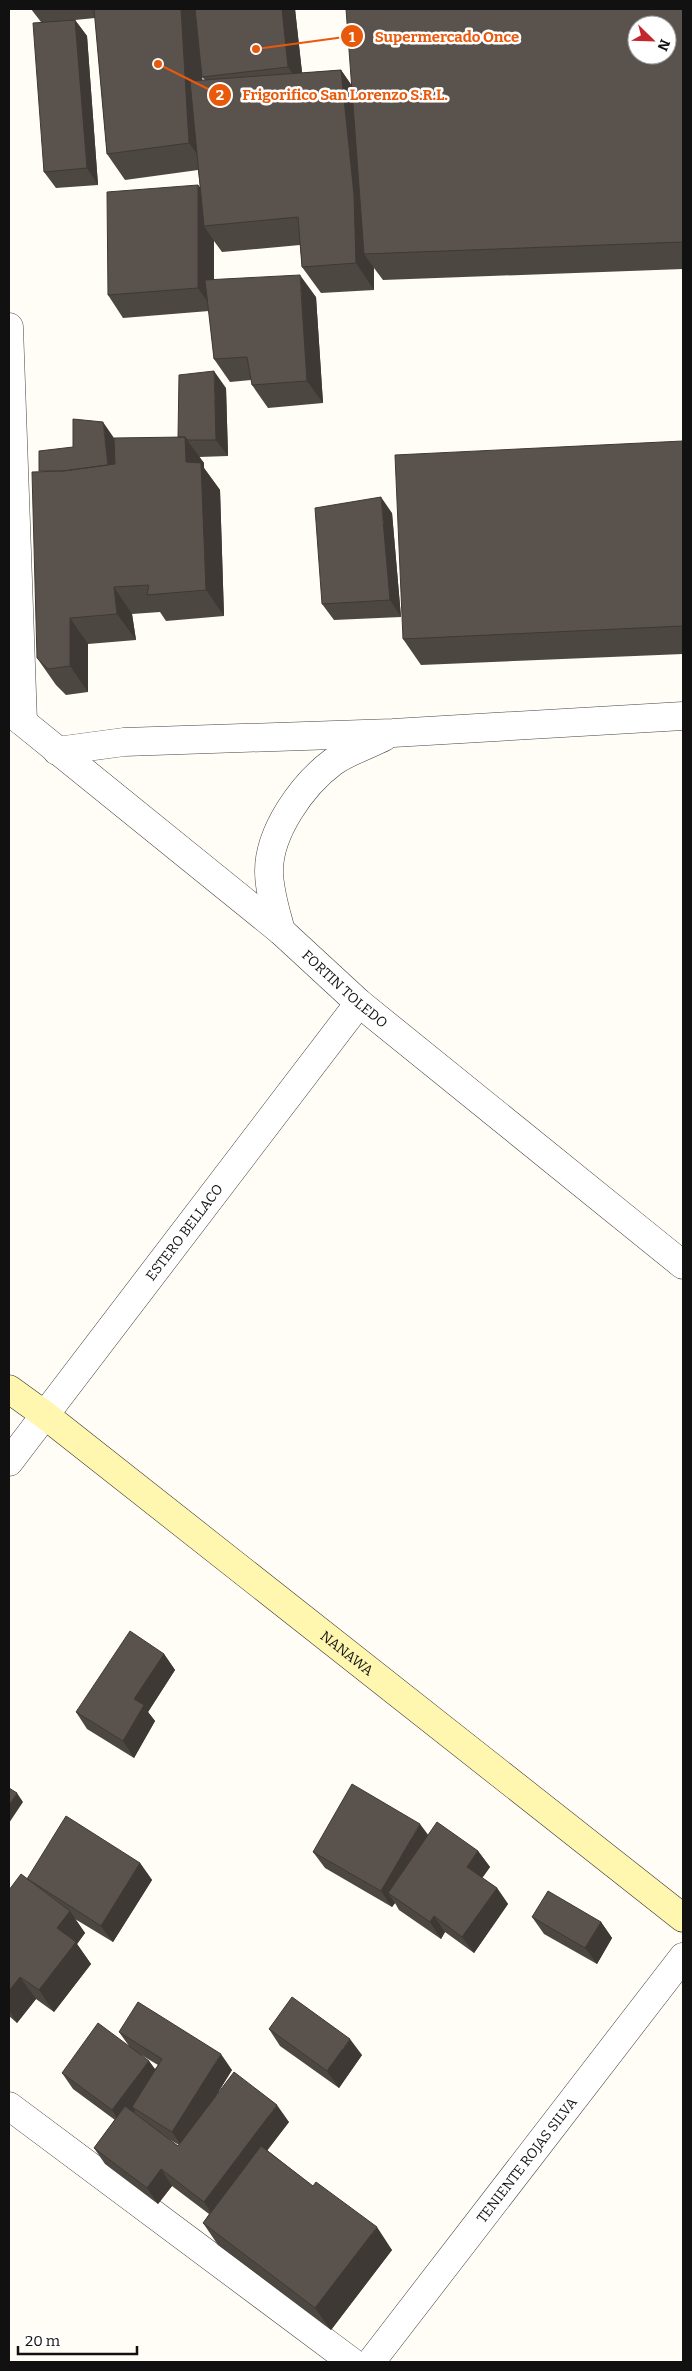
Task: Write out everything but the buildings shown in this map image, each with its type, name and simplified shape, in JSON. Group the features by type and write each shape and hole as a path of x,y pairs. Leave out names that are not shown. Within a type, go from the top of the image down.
{"street":[{"path":"9,328 16,717"},
{"path":"57,752 124,742 393,733 683,716"},
{"name":"FORTIN TOLEDO","path":"16,717 281,931 359,1003 683,1265"},
{"path":"281,931 269,871 273,842 289,812 312,780 334,761 393,733"},
{"name":"ESTERO BELLACO","path":"9,1462 359,1003"},
{"name":"NANAWA","path":"9,1389 45,1415 683,1918"},
{"name":"TENIENTE ROJAS SILVA","path":"371,2362 683,1957"},
{"path":"9,2106 352,2362"}],"place":[{"name":"Supermercado Once","path":"256,49"},
{"name":"Frigorifico San Lorenzo S.R.L.","path":"158,64"}]}
